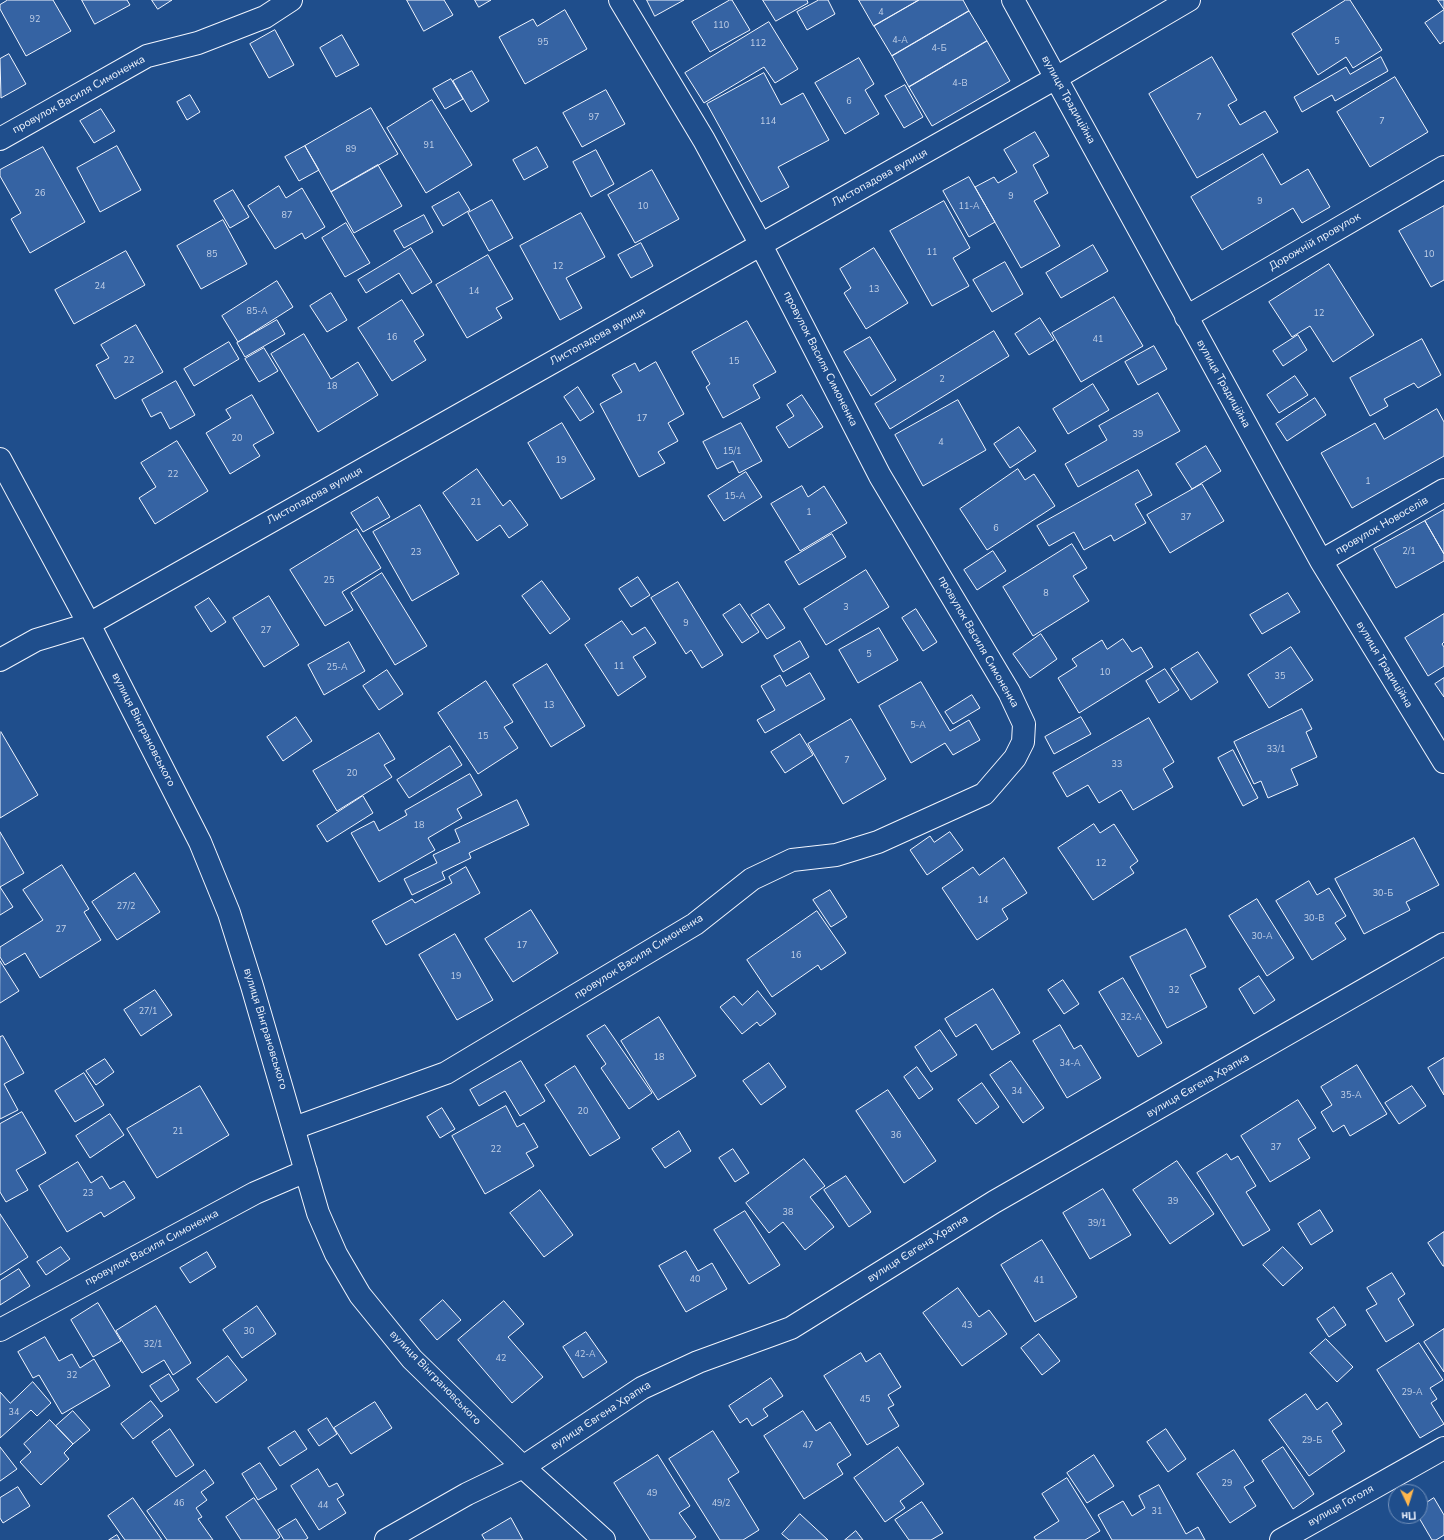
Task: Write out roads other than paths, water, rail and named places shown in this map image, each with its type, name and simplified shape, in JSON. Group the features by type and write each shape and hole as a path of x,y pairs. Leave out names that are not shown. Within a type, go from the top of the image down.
{"street":[{"name":"провулок Василя Симоненка","path":"0,139 147,56 198,42 265,17 291,0"},
{"name":"провулок Василя Симоненка","path":"294,1128 446,1073 695,924 752,879 792,860 836,855 878,842 984,794 1015,758 1023,742 1024,724 1009,692 880,476 761,245 704,140 620,0"},
{"name":"вулиця Традиційна","path":"1013,0 1321,561 1444,762"},
{"name":"Листопадова вулиця","path":"0,660 36,640 89,624 1056,78 1189,0"},
{"name":"Дорожній провулок","path":"1186,317 1444,167"},
{"name":"вулиця Вінграновського","path":"0,459 89,624 200,842 229,913 318,1213 336,1254 360,1295 412,1359 523,1467 604,1540"},
{"name":"провулок Новоселів","path":"1321,561 1444,490"},
{"name":"вулиця Євгена Храпка","path":"386,1540 467,1494 523,1467 642,1388 698,1362 791,1328 994,1202 1444,944"},
{"name":"провулок Василя Симоненка","path":"0,1330 255,1193 306,1171"},
{"name":"вулиця Гоголя","path":"1280,1540 1444,1448"}]}
